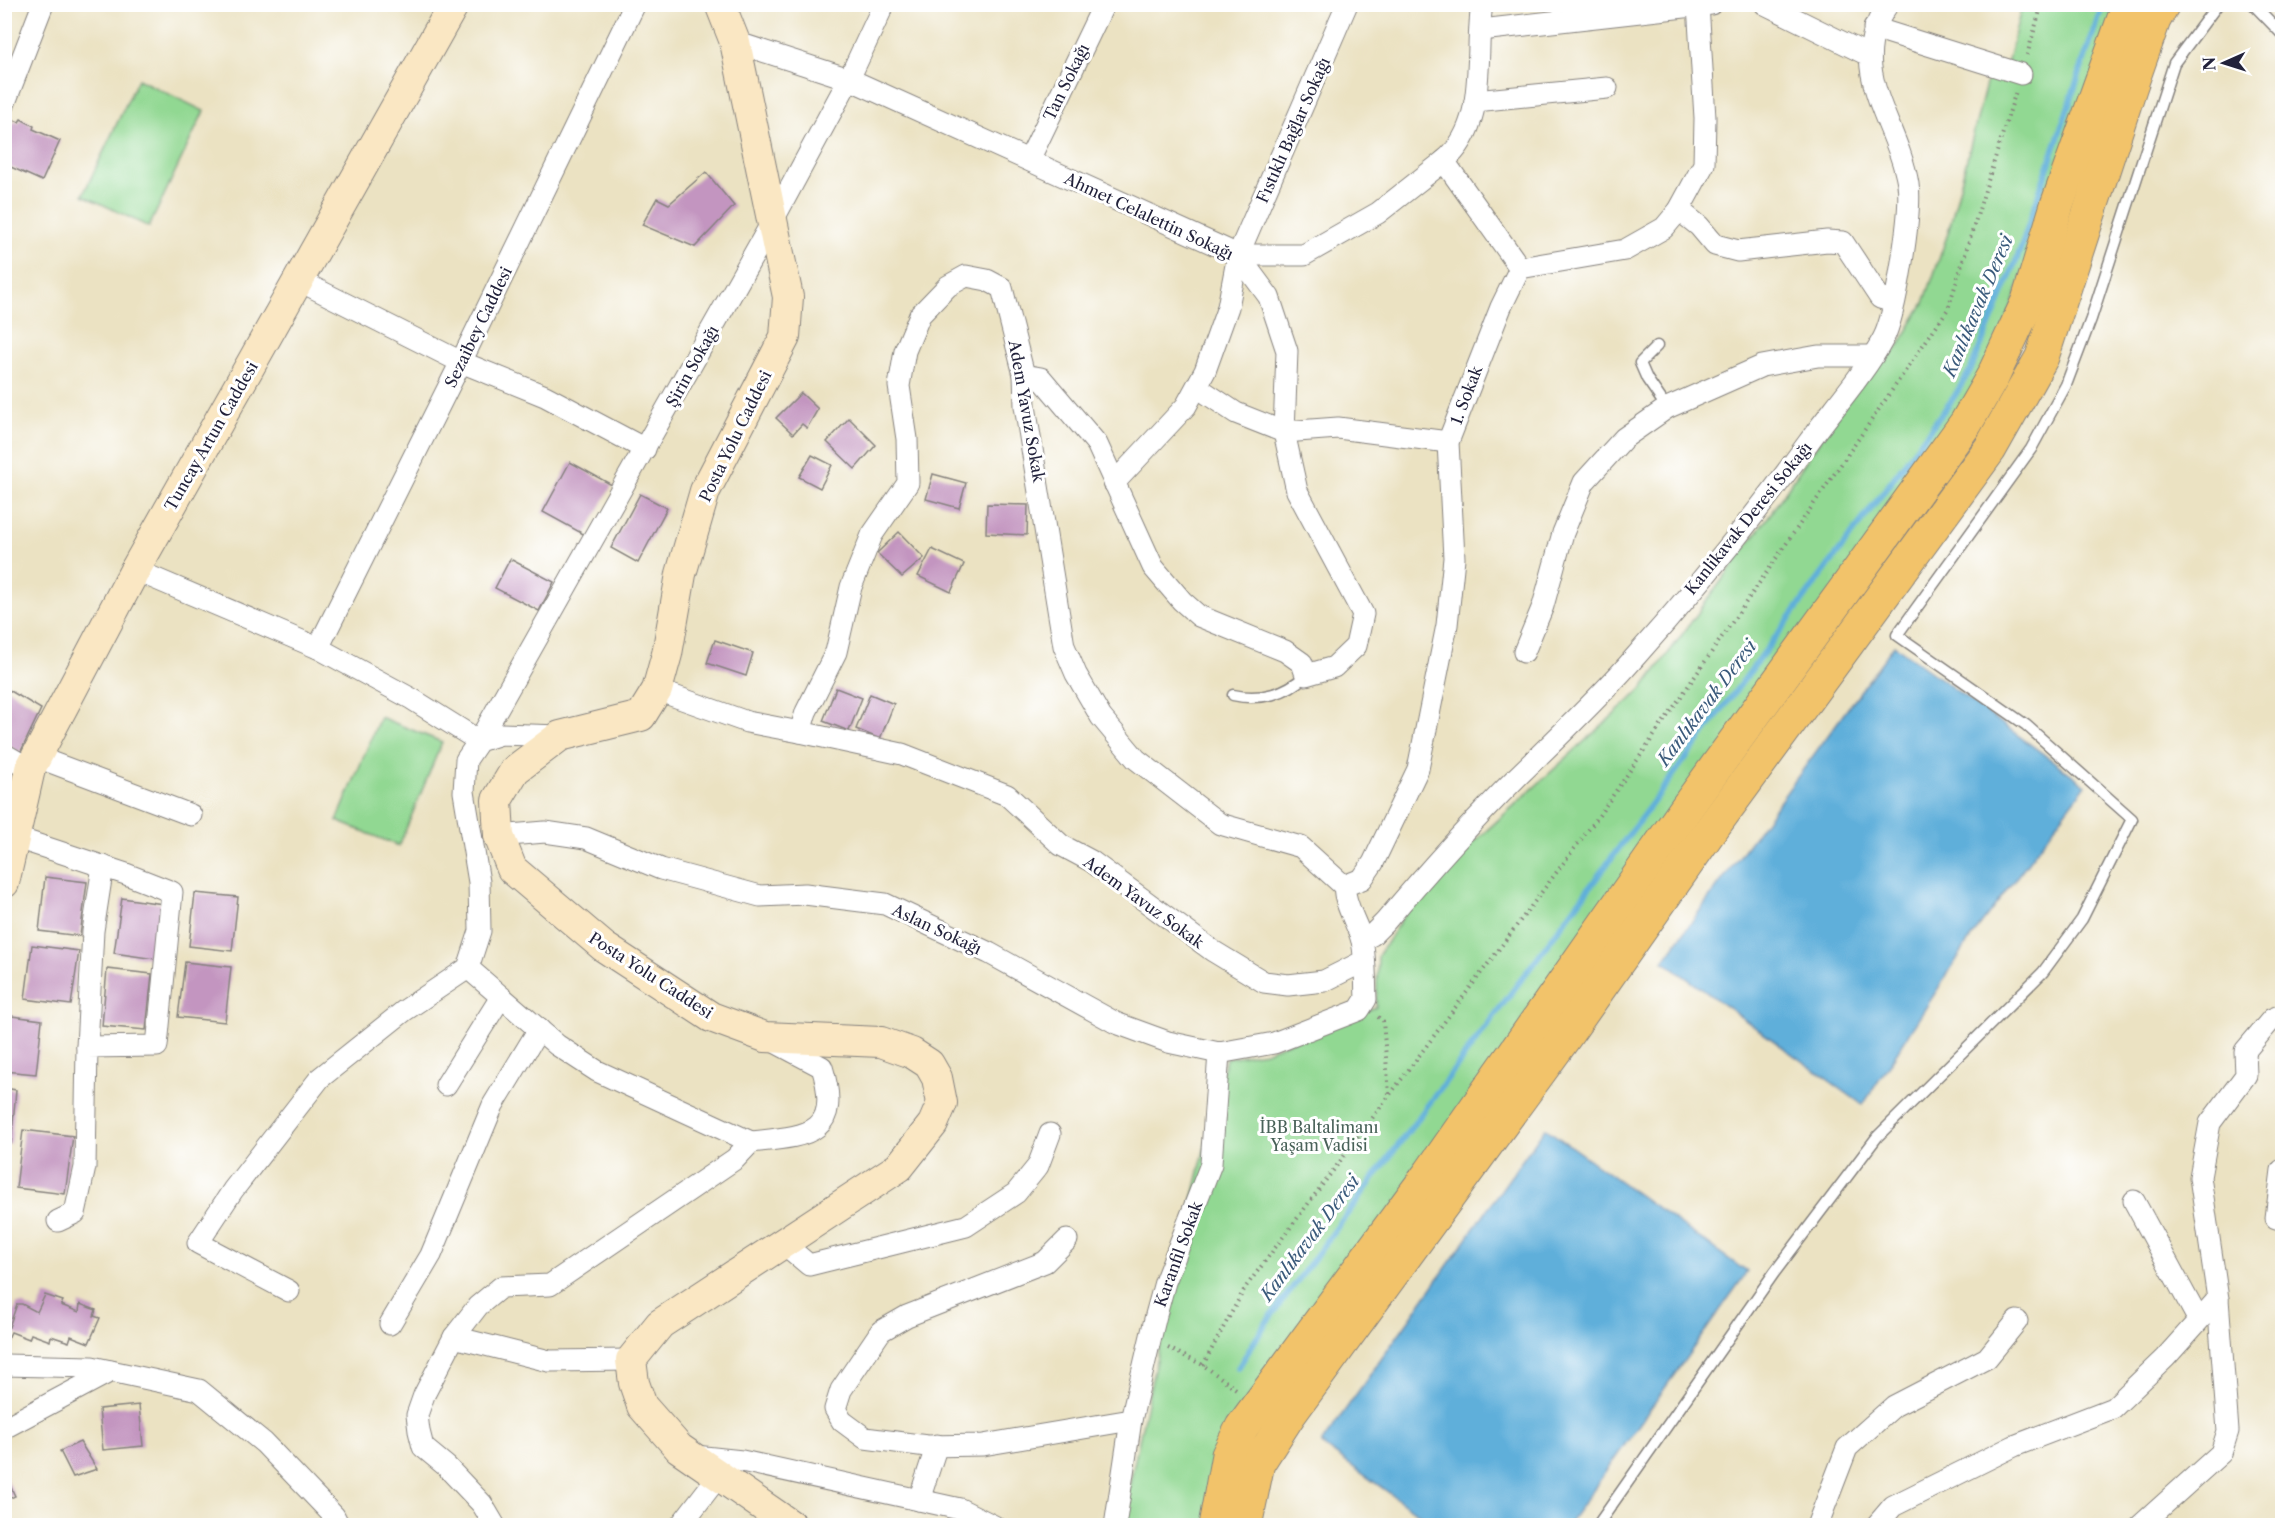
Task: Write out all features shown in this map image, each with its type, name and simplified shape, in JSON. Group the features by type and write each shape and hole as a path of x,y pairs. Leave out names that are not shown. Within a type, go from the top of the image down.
{"main road":[{"path":"1215,1526 1228,1455 1242,1427 1430,1173 1687,807 1966,423 1994,376 2028,301 2057,205 2129,4"},
{"path":"1245,1526 1258,1463 1288,1415 1562,1041 1707,835 1990,449 2042,357 2130,88 2154,20 2163,4"}],"street":[{"path":"4,105 43,4"},
{"name":"Tuncay Artun Caddesi","path":"8,862 33,763 135,570 300,281 454,4"},
{"name":"Sezaibey Caddesi","path":"318,648 461,362 635,4"},
{"name":"Posta Yolu Caddesi","path":"631,1360 660,1324 899,1167 933,1124 942,1103 937,1078 929,1064 912,1053 881,1042 765,1037 711,1017 604,947 512,869 499,836 496,800 515,770 560,736 641,716 657,690 667,654 681,574 705,491 785,337 788,297 735,42 720,4"},
{"name":"Şirin Sokağı","path":"468,968 480,931 479,882 464,792 466,760 491,722 771,224 849,79 884,4"},
{"name":"Tan Sokağı","path":"1029,160 1104,4"},
{"name":"Fıstıklı Bağlar Sokağı","path":"1114,483 1179,413 1197,387 1214,351 1228,307 1238,255 1347,4"},
{"path":"1238,255 1304,255 1378,213 1457,150 1470,123 1475,101 1482,4"},
{"path":"1765,4 1868,55"},
{"name":"Kanlikavak Deresi Sokağı","path":"1363,951 1372,935 1493,802 1628,665 1766,501 1884,338 1893,302 1908,213 1908,186 1900,154 1872,80 1868,55 1874,28 1888,4"},
{"path":"1444,161 1520,268 1625,250 1664,228 1678,210 1704,164 1703,5 1481,30"},
{"path":"1874,28 2021,74"},
{"name":"Ahmet Celalettin Sokağı","path":"735,42 849,79 1238,255 1269,297 1287,351 1284,432 1297,491 1363,614 1356,646 1334,667 1306,675"},
{"path":"1475,101 1607,88"},
{"path":"1678,210 1699,226 1715,244 1738,251 1827,241 1843,242 1880,298 1893,302"},
{"name":"1. Sokak","path":"1344,886 1362,879 1373,863 1418,769 1447,625 1454,558 1448,442 1501,307 1520,268"},
{"name":"Adem Yavuz Sokak","path":"1344,886 1301,847 1220,824 1136,759 1101,717 1076,674 1064,646 1025,406 1024,375 1002,288 987,280 966,276 948,286 920,315 905,351 899,386 907,439 908,483 872,536 851,587 836,652 806,712 800,732 902,754 1007,795 1061,845 1091,861 1213,951 1264,982 1288,985 1324,981 1363,951"},
{"path":"300,281 461,362 545,396 645,449"},
{"path":"1524,652 1543,606 1563,533 1584,482 1624,438 1667,408 1761,366 1818,356 1871,356"},
{"path":"1024,375 1041,378 1070,409 1097,444 1153,567 1182,601 1199,616 1285,651 1302,663 1306,675"},
{"path":"1197,387 1236,413 1284,432 1338,428 1448,442"},
{"path":"135,570 318,648 412,699 479,741 501,734 560,736"},
{"path":"657,690 747,722 800,732"},
{"path":"4,754 192,815"},
{"name":"Aslan Sokağı","path":"499,836 545,832 586,838 662,869 760,896 805,894 885,904 989,953 1116,1023 1168,1042 1219,1053"},
{"path":"8,862 104,866 172,892 157,1046 87,1047"},
{"path":"58,1221 75,1213 85,1167 87,1047 93,931 104,866"},
{"path":"1219,1053 1274,1043 1359,1010 1364,1005 1366,999 1363,951 1345,901 1344,886"},
{"path":"289,1291 198,1243 233,1190 320,1078 404,1011 468,968 539,1029 597,1071 751,1142 806,1135 823,1121 830,1093 822,1067 765,1037"},
{"path":"446,1085 501,997"},
{"path":"2140,1526 2221,1453 2228,1431 2218,1299 2200,1177 2210,1123 2247,1075 2245,1052 2279,1023"},
{"path":"390,1324 431,1255 493,1105 539,1029"},
{"name":"Karanfil Sokak","path":"1115,1526 1131,1420 1150,1340 1166,1282 1211,1164 1219,1053"},
{"path":"783,1243 808,1265 966,1226 1016,1193 1038,1166 1050,1134"},
{"path":"495,1526 482,1504 446,1466 423,1447 419,1431 417,1415 424,1395 454,1337 478,1306 501,1287 550,1285 735,1159 751,1142"},
{"path":"2276,1218 2283,1170"},
{"path":"2134,1201 2198,1319"},
{"path":"1067,1240 1045,1262 907,1316 882,1331 841,1390 835,1409 842,1421 865,1438 937,1445 982,1444 1131,1420"},
{"path":"1876,1526 1893,1506 1913,1496 2014,1446 2113,1408 2164,1358 2218,1299"},
{"path":"1816,1526 1847,1448 1894,1406 1987,1358 2017,1321"},
{"path":"454,1337 549,1361 631,1360 634,1383 642,1406 679,1448 720,1474 792,1526"},
{"path":"4,1365 92,1367 199,1390 264,1443 334,1516 339,1526"},
{"path":"4,1428 111,1371"},
{"path":"919,1500 937,1445"},
{"path":"691,1456 742,1461 960,1509 994,1526"},
{"path":"680,1526 720,1474"}],"lane":[{"path":"1597,1526 1774,1273 1877,1137 2043,972 2082,919 2132,819 2026,725 1897,635 2031,449 2066,385 2091,319 2174,63 2218,4"},
{"path":"2253,4 2283,34"},
{"path":"1657,346 1640,363 1647,379 1667,408"},
{"path":"1233,695 1269,696 1294,686 1306,675"}],"path":[{"path":"1203,1365 1245,1288 1598,817 1948,309 2042,4"},
{"path":"1364,1005 1383,1022 1389,1095"},
{"path":"1150,1340 1203,1365 1259,1405"}],"green space":[{"name":"İBB Baltalimanı Yaşam Vadisi","path":"2022,5 2118,5 1990,367 1204,1525 1121,1526 1170,1294 1226,1058 1265,1052 1376,1007 1378,956 1418,893 1643,688 1771,513 1871,364 1885,361 1896,350 1924,303 1948,233 1987,80 1999,75 2007,64"},
{"path":"138,79 204,111 149,227 83,195"},
{"path":"380,717 442,742 399,846 337,821"}],"water":[{"path":"1894,645 2086,785 1970,939 1863,1105 1663,961"},
{"path":"1545,1128 1747,1272 1568,1525 1434,1525 1321,1444"}],"building":[{"path":"21,119 34,126 33,129 60,141 42,181 4,164 9,131 14,120 19,122"},
{"path":"706,172 734,206 695,247 642,225 657,198 669,204"},
{"path":"801,393 818,409 807,428 802,424 793,434 776,418"},
{"path":"849,418 876,445 855,469 827,442"},
{"path":"812,455 832,465 820,488 799,477"},
{"path":"570,462 612,485 585,535 543,512"},
{"path":"933,474 966,483 959,508 926,499"},
{"path":"640,494 667,508 638,563 611,548"},
{"path":"987,504 1028,505 1027,535 986,533"},
{"path":"899,532 924,558 902,577 877,553"},
{"path":"932,549 964,564 951,592 918,576"},
{"path":"510,559 554,582 539,611 495,588"},
{"path":"715,640 753,653 746,676 707,663"},
{"path":"4,687 41,709 20,753 4,743"},
{"path":"836,688 862,698 849,731 823,721"},
{"path":"870,694 894,704 880,739 856,729"},
{"path":"45,877 87,882 80,936 39,931"},
{"path":"195,893 238,897 232,951 189,946"},
{"path":"122,898 163,904 155,959 114,953"},
{"path":"32,945 79,951 71,1005 25,999"},
{"path":"185,962 231,967 225,1022 178,1017"},
{"path":"107,969 152,974 146,1030 102,1026"},
{"path":"4,1015 42,1020 36,1074 4,1071"},
{"path":"4,1088 16,1090 11,1144 4,1144"},
{"path":"23,1130 73,1136 65,1194 16,1188"},
{"path":"45,1295 63,1301 61,1305 79,1312 80,1304 96,1310 94,1316 100,1318 89,1343 71,1336 69,1342 51,1336 50,1341 31,1334 29,1339 11,1332 4,1347 4,1325 9,1327 17,1304 22,1304 37,1312"},
{"path":"139,1405 143,1446 103,1450 99,1409"},
{"path":"80,1442 97,1469 73,1477 60,1451"},
{"path":"4,1473 15,1496 4,1501"}],"waterway":[{"name":"Kanlıkavak Deresi","path":"1238,1368 1266,1323 1954,397 1971,369 2017,259 2103,4"}]}
